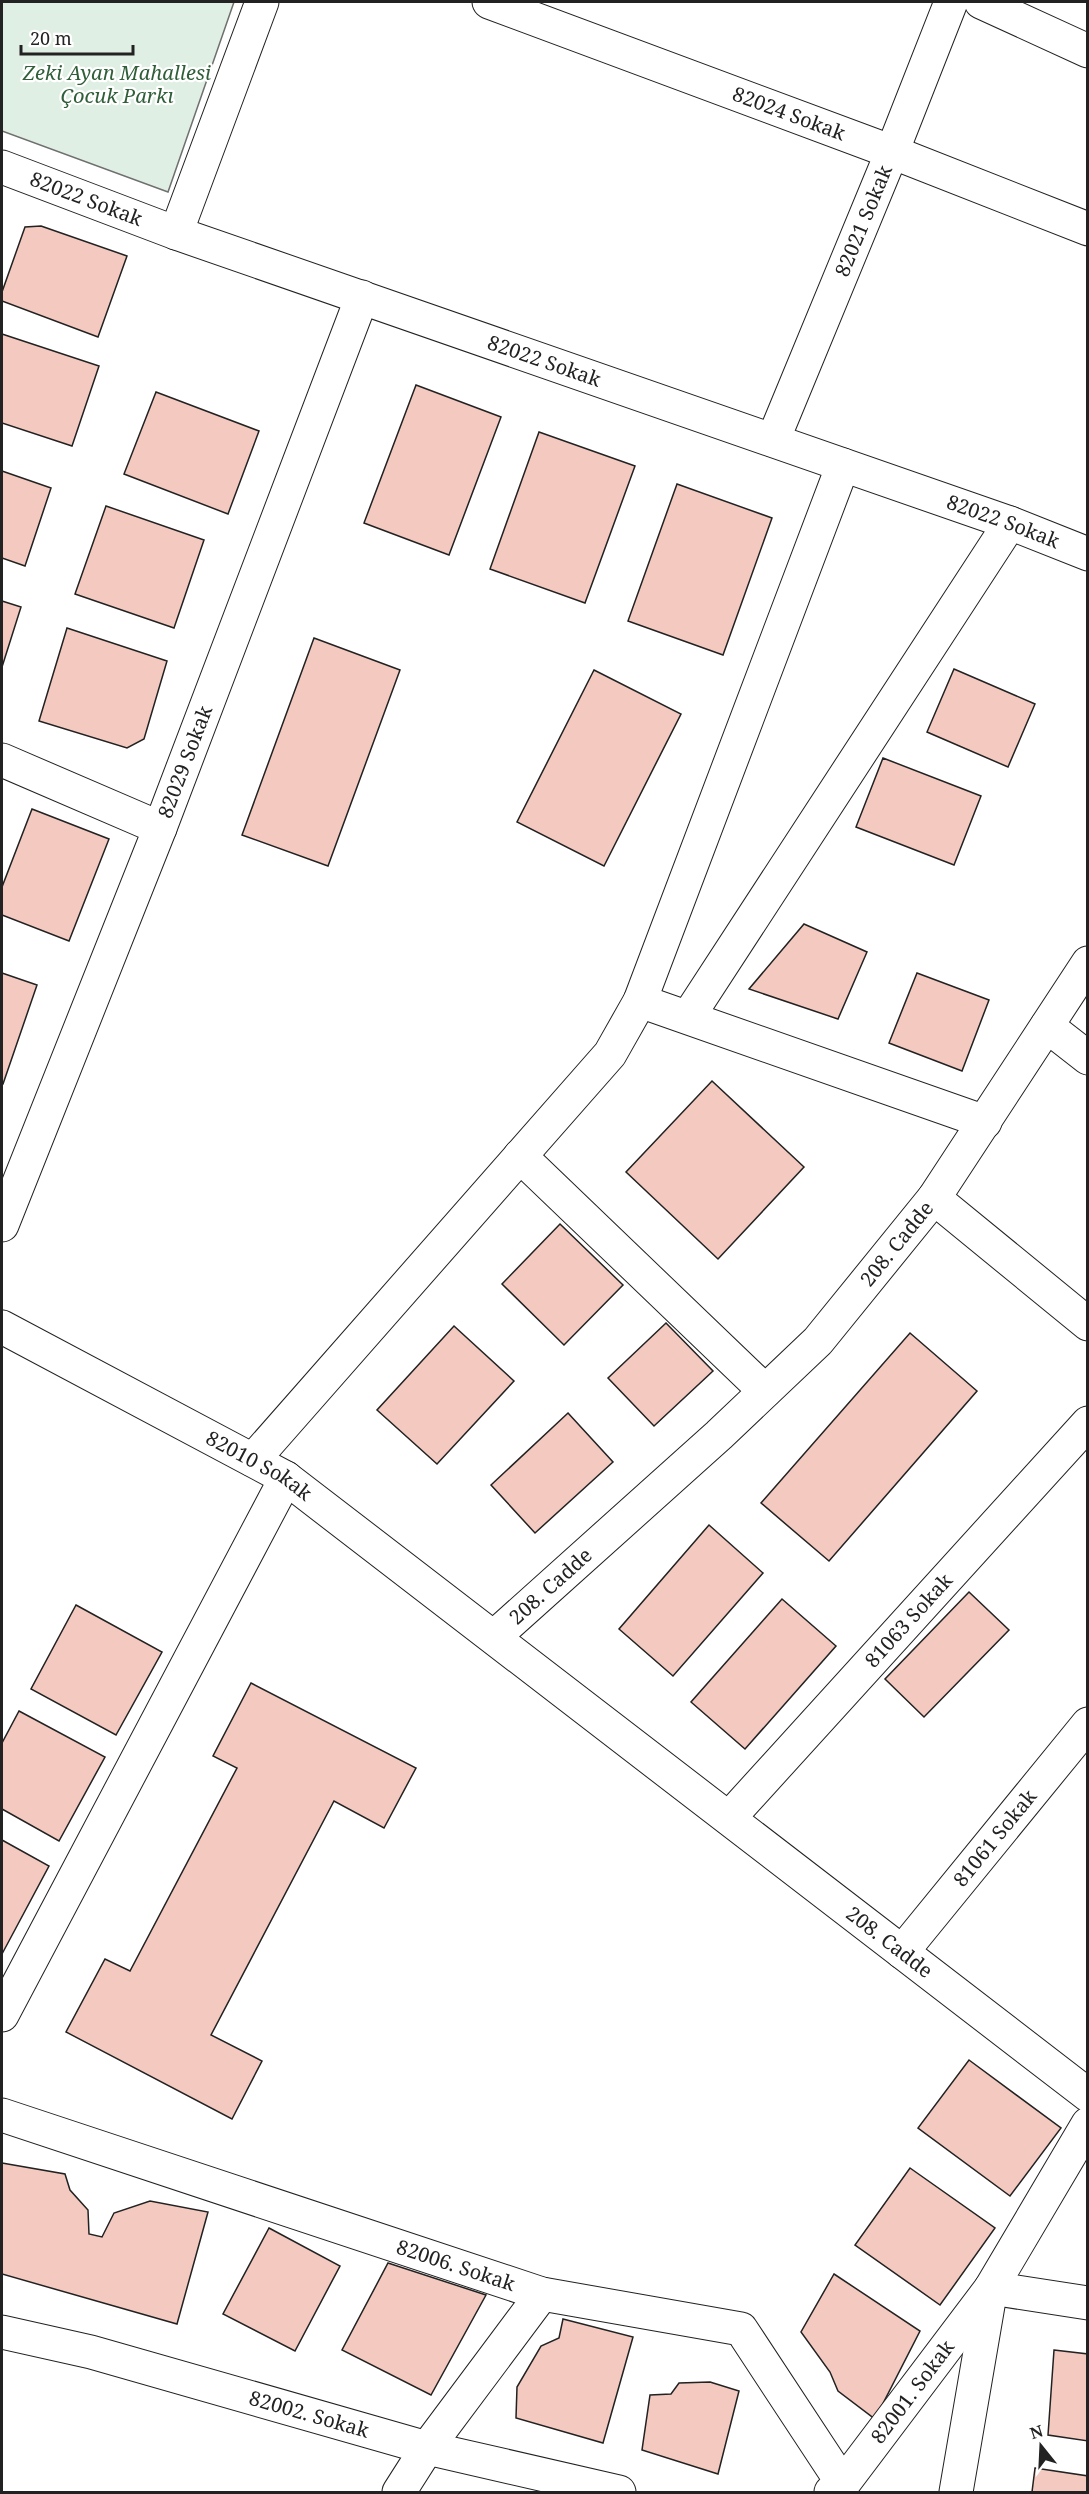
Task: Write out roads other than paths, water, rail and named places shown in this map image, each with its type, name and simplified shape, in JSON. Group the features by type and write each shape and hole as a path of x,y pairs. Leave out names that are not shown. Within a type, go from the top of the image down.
{"street":[{"path":"176,233 262,2"},
{"name":"82024 Sokak","path":"489,2 892,152 1088,229"},
{"name":"82021 Sokak","path":"773,440 892,152 951,2"},
{"path":"981,2 1088,51"},
{"name":"82022 Sokak","path":"2,167 176,233 1010,523 1088,554"},
{"name":"82029 Sokak","path":"2,1225 160,828 362,297"},
{"path":"253,1460 609,1054 640,1001 843,465"},
{"path":"688,1017 1010,523"},
{"path":"2,760 160,828"},
{"name":"208. Cadde","path":"1088,963 934,1198 818,1341 494,1637 1088,2095"},
{"path":"640,1001 985,1122"},
{"path":"1047,1026 1088,1058"},
{"path":"520,1156 765,1391"},
{"path":"934,1198 1088,1324"},
{"name":"82010 Sokak","path":"2,1327 286,1478 494,1637"},
{"name":"81063 Sokak","path":"729,1818 1088,1423"},
{"path":"2,2015 286,1478"},
{"name":"81061 Sokak","path":"902,1952 1088,1724"},
{"name":"82006. Sokak","path":"2,2115 542,2294 741,2329 837,2488"},
{"name":"82001. Sokak","path":"837,2488 991,2288 1088,2124"},
{"path":"991,2288 1088,2303"},
{"name":"82001. Sokak","path":"956,2493 991,2288"},
{"path":"399,2493 427,2448 542,2294"},
{"name":"82002. Sokak","path":"2,2332 91,2352 427,2448 619,2493"}],"park label":[{"name":"Zeki Ayan Mahallesi Çocuk Parkı","path":"117,84"}]}
